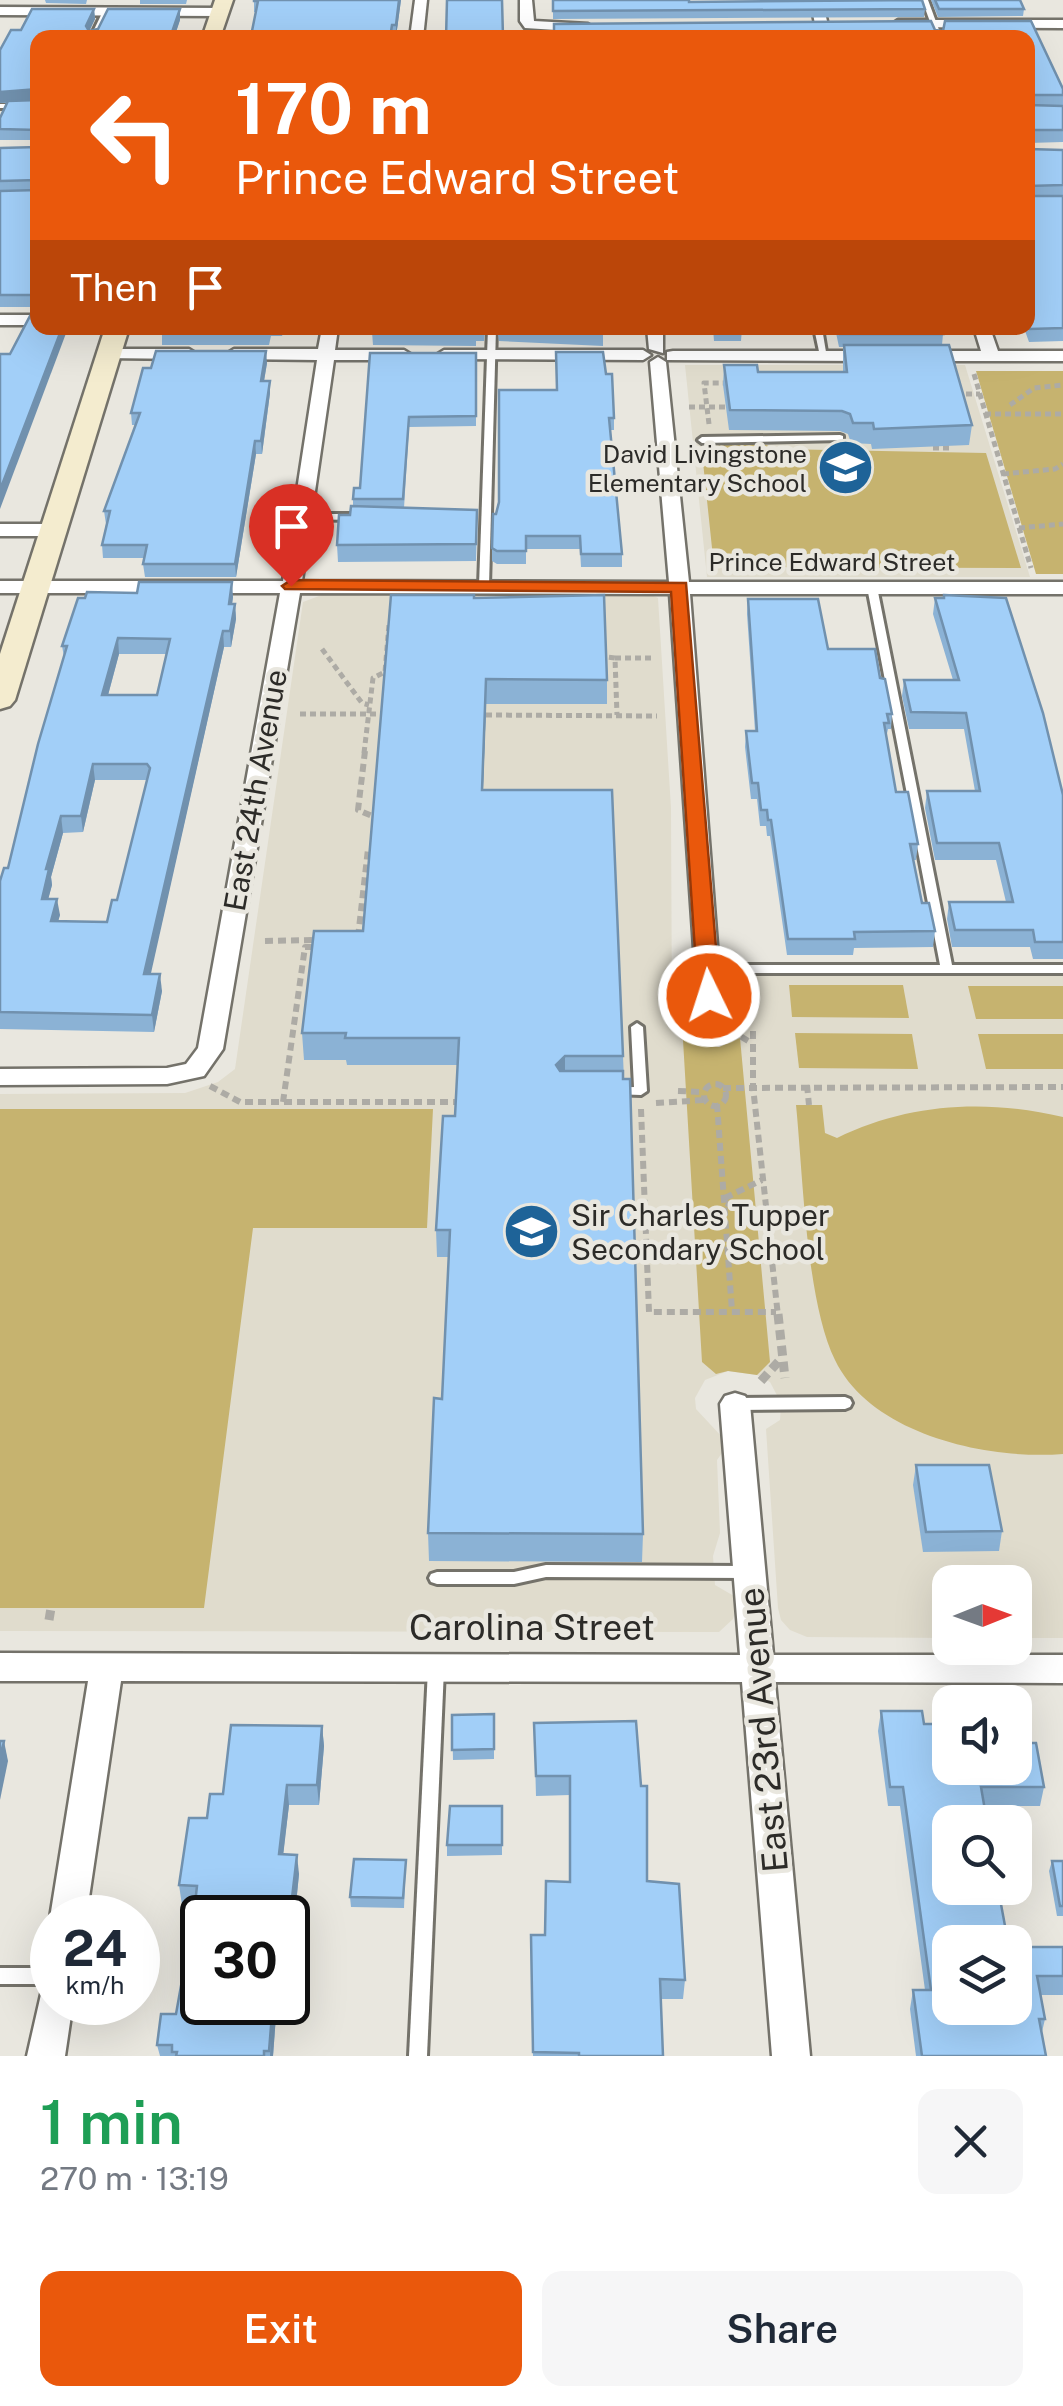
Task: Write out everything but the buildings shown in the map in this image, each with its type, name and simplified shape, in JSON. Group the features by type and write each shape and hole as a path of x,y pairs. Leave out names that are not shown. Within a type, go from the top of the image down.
{"main road":[{"path":"214,30 222,6"},
{"path":"2,690 115,335"}],"street":[{"path":"417,30 421,0"},
{"path":"526,0 526,21 530,25 608,28"},
{"path":"816,0 824,30"},
{"path":"3,10 104,12 222,6"},
{"path":"952,30 1061,23"},
{"path":"828,30 842,24"},
{"path":"879,24 929,30"},
{"path":"808,28 816,30"},
{"path":"0,320 30,320"},
{"name":"East 24th Avenue","path":"195,1070 210,1049 291,586 329,335"},
{"path":"657,335 680,586 711,1022"},
{"path":"984,335 991,356"},
{"path":"109,354 205,354"},
{"path":"224,354 1063,356"},
{"path":"0,530 53,530"},
{"name":"Prince Edward Street","path":"0,586 1063,588"},
{"path":"0,1077 167,1076 195,1070"},
{"name":"East 23rd Avenue","path":"736,1404 791,2056"},
{"name":"Carolina Street","path":"0,1666 1063,1669"},
{"path":"72,1895 107,1666"},
{"path":"46,2056 51,2025"}],"lane":[{"path":"925,0 937,30"},
{"path":"96,30 104,12"},
{"path":"0,106 30,106"},
{"path":"484,586 492,335"},
{"path":"820,335 824,356"},
{"path":"702,440 840,438"},
{"path":"466,516 486,516"},
{"path":"301,517 368,517"},
{"path":"872,587 947,969"},
{"path":"707,970 1063,969"},
{"path":"603,1091 641,1091 638,1027"},
{"path":"736,1404 845,1403"},
{"path":"438,1578 514,1578 546,1571 750,1572"},
{"path":"418,2056 436,1667"},
{"path":"0,1976 30,1976"}],"path":[{"path":"972,368 1034,579"},
{"path":"706,409 704,383 741,383"},
{"path":"1010,405 1023,390 1063,385"},
{"path":"950,394 980,394"},
{"path":"689,407 726,407"},
{"path":"986,414 1063,414"},
{"path":"933,448 950,448 947,437"},
{"path":"1002,474 1063,464"},
{"path":"1055,468 1063,472"},
{"path":"1018,528 1063,524"},
{"path":"372,816 358,810 373,678 385,672 390,616"},
{"path":"322,649 362,703 369,705"},
{"path":"587,656 654,658"},
{"path":"615,658 617,716"},
{"path":"300,714 387,714"},
{"path":"486,714 657,716"},
{"path":"344,940 358,940 368,849"},
{"path":"265,940 330,940"},
{"path":"283,1102 306,947 315,947 316,940"},
{"path":"754,1030 750,1042 753,1086 784,1378"},
{"path":"195,1070 240,1105 283,1102 404,1106 483,1102"},
{"path":"806,1085 809,1105"},
{"path":"776,1312 650,1312 641,1103 703,1096 710,1086 1063,1087"},
{"path":"717,1104 728,1099 724,1088"},
{"path":"678,1091 703,1096 717,1104"},
{"path":"717,1104 732,1312"},
{"path":"726,1201 762,1180"},
{"path":"726,1201 766,1222"},
{"path":"49,1620 51,1608"}],"shaded area":[{"name":"David Livingstone Elementary School","path":"685,365 965,365 1030,577 707,577"},
{"path":"976,371 1063,371 1063,574 1036,574"},
{"path":"701,443 761,443 777,449 986,453 1021,568 714,567"},
{"name":"Sir Charles Tupper Secondary School","path":"327,593 649,594 658,598 671,808 672,1025 675,1033 694,1045 719,1047 740,1038 748,1023 745,1013 727,993 727,980 756,971 1063,974 1063,1638 1032,1638 1032,1565 932,1565 932,1638 807,1637 790,1630 781,1620 778,1608 766,1429 780,1420 781,1403 770,1382 757,1375 728,1371 705,1380 695,1398 696,1409 723,1438 724,1450 717,1460 720,1533 713,1556 715,1585 734,1596 737,1606 733,1619 719,1632 0,1631 0,1094 185,1093 218,1082 235,1069 303,602"},
{"path":"789,985 903,985 909,1018 792,1017"},
{"path":"968,986 1063,986 1063,1019 976,1019"},
{"path":"795,1033 912,1034 918,1069 799,1068"},
{"path":"978,1034 1063,1034 1063,1069 986,1069"},
{"path":"740,1038 770,1362 757,1375 728,1371 716,1374 702,1362 683,1040 719,1047"},
{"path":"796,1105 822,1105 825,1133 837,1138 892,1117 948,1108 1006,1108 1063,1117 1063,1454 1001,1452 934,1437 875,1407 852,1386 835,1360 818,1305 807,1236"},
{"path":"0,1109 433,1109 427,1228 253,1228 204,1608 0,1608"}],"place":[{"name":"David Livingstone Elementary School","path":"846,468"},
{"name":"Sir Charles Tupper Secondary School","path":"532,1232"}],"route":[{"path":"291,586 680,586 709,996"}]}
